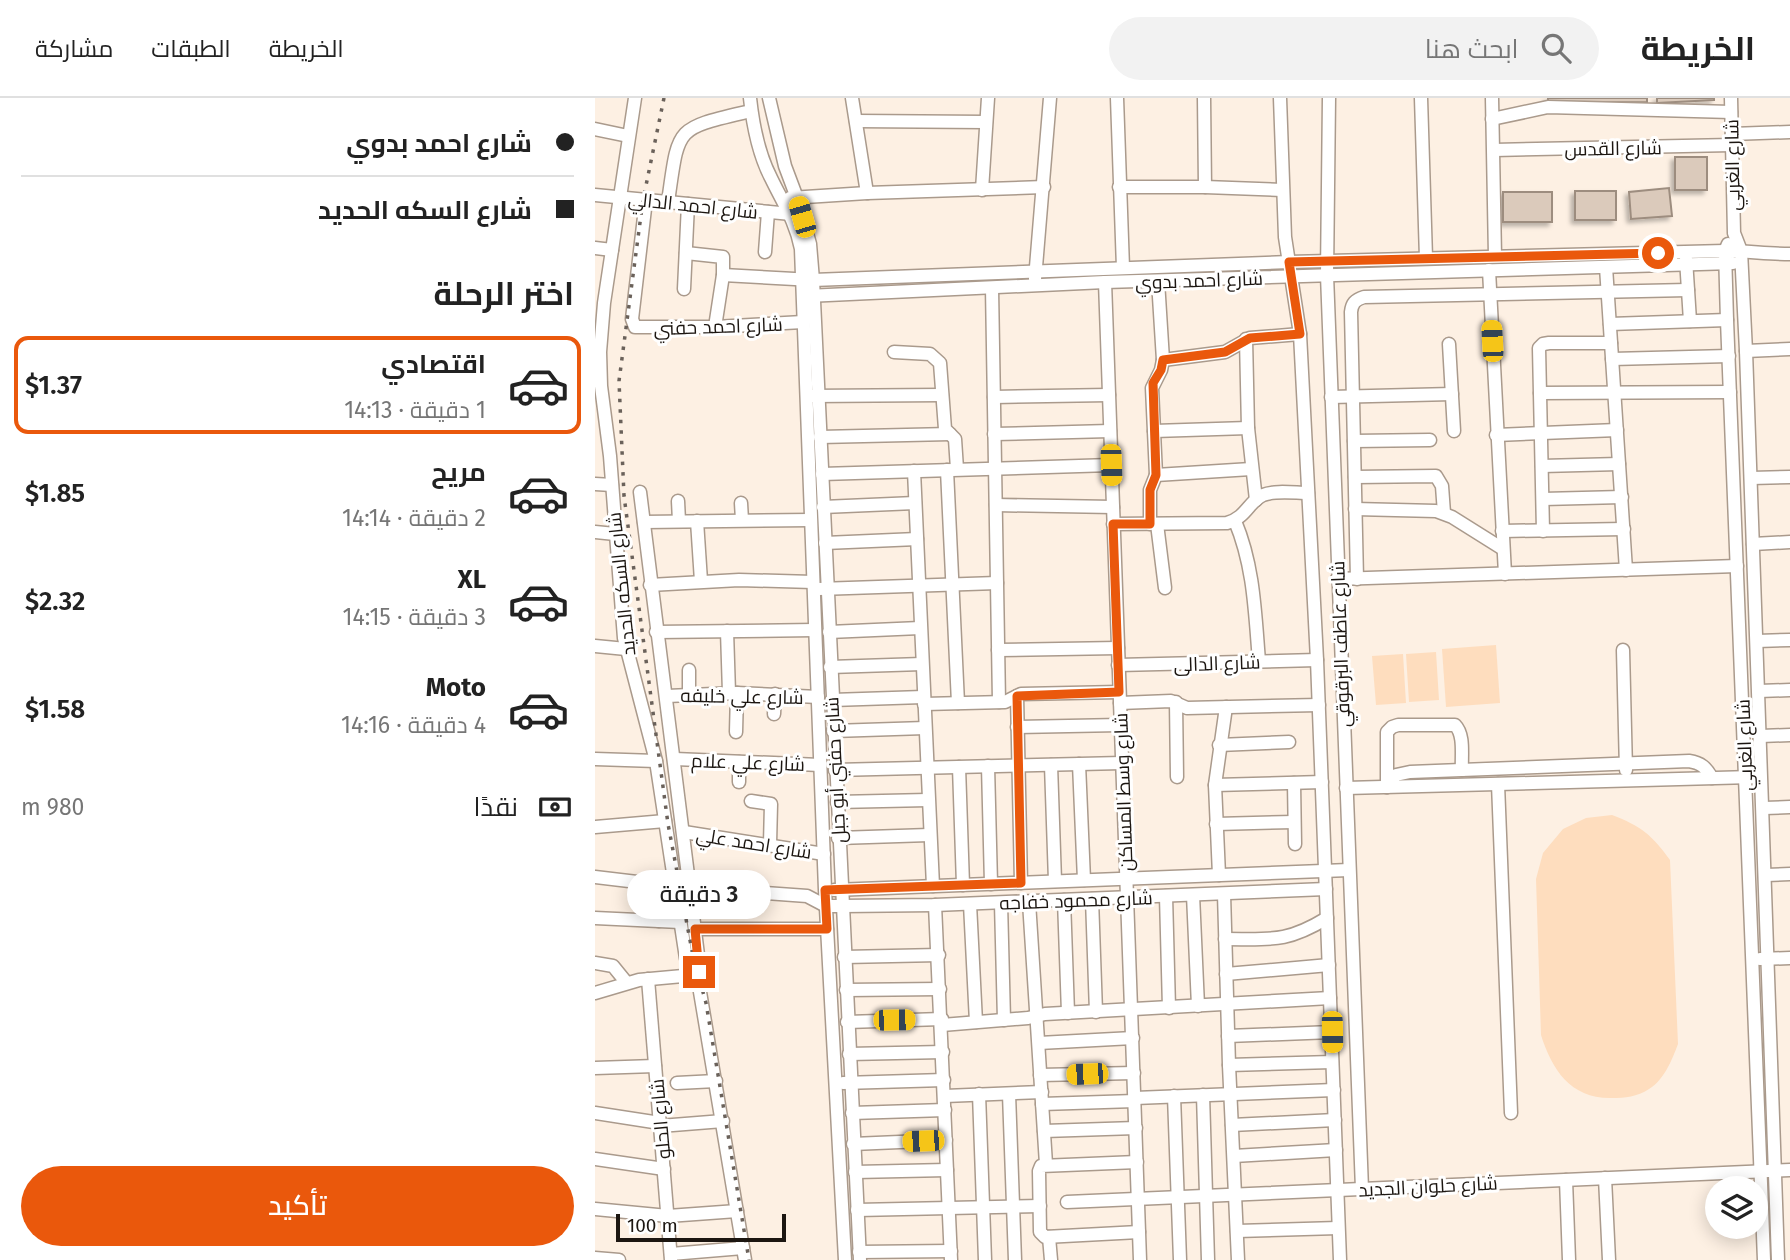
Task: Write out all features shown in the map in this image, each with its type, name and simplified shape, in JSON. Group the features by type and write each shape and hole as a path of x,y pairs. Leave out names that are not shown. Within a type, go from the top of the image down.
{"street":[{"path":"769,98 785,166 810,244 808,280"},
{"path":"852,98 867,193"},
{"path":"982,190 988,98"},
{"path":"1035,286 1050,98"},
{"path":"1117,98 1123,268"},
{"path":"1204,98 1205,187"},
{"name":"شارع عاطف البرقوقي","path":"1280,98 1282,190 1300,334 1317,660 1340,1260"},
{"name":"شارع عاطف البرقوقي","path":"1329,98 1327,275 1362,1189"},
{"path":"1421,98 1426,258"},
{"path":"1492,98 1495,256"},
{"name":"شارع الغربي","path":"1731,98 1734,233 1741,256 1746,351 1766,875 1767,1170 1764,1260"},
{"name":"شارع السكه الحديد","path":"633,99 612,250 600,303 598,365 601,420 610,456 626,649 656,761 686,958 696,978 744,1254"},
{"path":"667,202 676,147 680,138 692,127 750,104 762,158 791,214 808,280"},
{"path":"1492,119 1548,107 1651,104 1731,112"},
{"path":"856,121 986,122"},
{"path":"595,129 628,136"},
{"name":"شارع القدس","path":"1494,150 1732,140 1790,132"},
{"path":"783,199 867,193 1044,187"},
{"path":"1119,187 1282,190"},
{"name":"شارع احمد الدالي","path":"595,195 791,214"},
{"name":"شارع احمد حفني","path":"646,200 632,324 640,328 803,322"},
{"path":"684,289 688,204"},
{"path":"765,252 768,212"},
{"name":"شارع الغربي","path":"1734,233 1725,257 1752,960 1767,1170 1782,1253"},
{"path":"595,248 612,250"},
{"path":"686,253 722,256 723,275 715,327"},
{"name":"شارع احمد بدوي","path":"723,275 808,280 1495,256 1686,258 1790,254"},
{"path":"1686,258 1690,321"},
{"name":"شارع احمد بدوي","path":"808,296 1105,282 1606,267 1686,258"},
{"path":"1606,267 1626,570"},
{"path":"1489,270 1505,574"},
{"name":"شارع حفني أبو جبل","path":"808,280 812,396 811,520 818,587 829,632 860,1256"},
{"path":"1159,281 1163,360 1152,388 1156,475 1150,490 1165,587"},
{"name":"شارع وسط المساكن","path":"1105,282 1140,1260"},
{"path":"992,288 999,702"},
{"path":"1357,579 1351,312 1357,299 1688,290"},
{"name":"شارع حفني أبو جبل","path":"808,296 803,322 820,437 825,543 815,630 825,890 845,1260"},
{"path":"1610,324 1727,320"},
{"path":"1163,360 1225,352 1246,339 1300,334"},
{"path":"1246,339 1248,428 1256,500"},
{"path":"1543,531 1539,354 1543,344 1611,343"},
{"path":"1449,344 1454,431"},
{"path":"1746,351 1790,349"},
{"path":"894,352 924,352 936,357 941,369 945,429 956,443 952,470 958,703"},
{"path":"1612,359 1729,356"},
{"path":"1540,393 1730,392"},
{"path":"1331,397 1452,394"},
{"path":"812,396 942,395"},
{"path":"994,397 1109,395"},
{"path":"1154,431 1248,428"},
{"path":"1496,435 1617,430"},
{"path":"995,434 1110,431"},
{"path":"820,437 950,434"},
{"path":"1354,441 1430,440"},
{"path":"595,455 610,456"},
{"path":"1542,466 1619,464"},
{"path":"822,474 1111,465"},
{"path":"1156,475 1251,468"},
{"path":"913,471 933,886"},
{"path":"1355,477 1436,476 1442,486 1444,513"},
{"path":"1751,478 1790,477"},
{"path":"595,484 612,485"},
{"name":"شارع السكه الحديد","path":"640,492 656,632 684,832 699,963 696,978"},
{"path":"1113,524 1219,524 1235,521 1266,494 1308,493"},
{"path":"1543,499 1622,497"},
{"path":"678,501 678,521"},
{"path":"741,503 742,520"},
{"path":"823,507 915,503"},
{"path":"996,505 1113,507"},
{"path":"1355,509 1428,509 1444,513 1503,549"},
{"path":"644,522 811,520"},
{"path":"697,521 701,582"},
{"path":"1235,521 1243,540 1252,579 1259,662"},
{"path":"1502,531 1624,529"},
{"path":"595,532 615,534"},
{"path":"825,543 917,540"},
{"path":"1753,544 1790,542"},
{"path":"1338,579 1737,566"},
{"path":"650,585 701,582 818,587 997,583"},
{"path":"829,632 920,628"},
{"path":"656,632 815,630"},
{"path":"727,631 736,732"},
{"path":"1757,641 1790,640"},
{"path":"595,646 626,649"},
{"path":"998,650 1118,648"},
{"path":"1623,650 1627,780"},
{"name":"شارع الدالى","path":"1118,665 1317,660"},
{"path":"830,667 922,664"},
{"path":"689,670 689,694"},
{"path":"1759,691 1790,690"},
{"name":"شارع علي خليفه","path":"667,696 733,692 818,697"},
{"path":"774,714 775,694"},
{"path":"1017,696 1021,883"},
{"path":"832,700 958,703 1010,701 1017,696 1119,697 1175,702 1187,708 1319,705"},
{"path":"1175,702 1177,777"},
{"path":"1219,875 1215,785 1226,707"},
{"path":"1017,727 1120,725"},
{"path":"1387,787 1387,732 1398,725 1455,725 1461,737 1462,770"},
{"path":"833,731 925,728"},
{"path":"1761,736 1790,735"},
{"path":"1219,745 1289,742"},
{"path":"595,759 656,761"},
{"name":"شارع علي علام","path":"675,759 820,765"},
{"path":"1387,787 1396,775 1403,772 1689,761 1699,763 1707,769 1712,778"},
{"path":"739,762 739,782"},
{"path":"835,770 1122,763"},
{"path":"1079,764 1084,880"},
{"path":"1601,764 1602,781"},
{"path":"1051,765 1055,881"},
{"path":"988,766 991,884"},
{"path":"959,767 963,885"},
{"path":"1346,788 1762,776"},
{"path":"1215,785 1322,782"},
{"path":"1294,783 1295,844"},
{"path":"1498,784 1511,1113"},
{"path":"837,802 927,800"},
{"path":"751,801 771,804 770,844"},
{"path":"1764,808 1790,807"},
{"path":"595,827 665,821"},
{"path":"1216,824 1294,822"},
{"name":"شارع احمد علي","path":"684,832 824,853"},
{"path":"838,838 929,835"},
{"name":"شارع محمود خفاجه","path":"807,896 825,890 1349,870"},
{"path":"1766,875 1790,874"},
{"path":"595,877 690,888 807,896 826,906"},
{"path":"659,921 660,884"},
{"name":"شارع محمود خفاجه","path":"826,906 1030,902 1326,889"},
{"path":"1224,894 1238,1260"},
{"path":"1193,895 1198,1006"},
{"path":"1165,896 1169,1008"},
{"path":"1092,899 1096,1012"},
{"path":"1064,900 1067,1013"},
{"path":"1030,902 1046,1164"},
{"path":"1000,903 1004,1020"},
{"path":"970,904 976,1022"},
{"path":"860,1256 951,1255 935,905"},
{"path":"595,918 680,922"},
{"path":"1225,939 1287,937 1307,930 1327,918"},
{"path":"695,929 827,929"},
{"path":"844,957 939,955"},
{"path":"1752,960 1790,958"},
{"path":"595,963 610,964 626,982"},
{"path":"1226,974 1329,965"},
{"path":"595,993 626,982 696,978"},
{"name":"شارع الحلو","path":"648,979 671,1257"},
{"path":"846,990 940,989"},
{"path":"847,1021 976,1022 1045,1014 1330,998"},
{"path":"1228,1036 1332,1032"},
{"path":"1039,1043 1132,1038"},
{"path":"849,1054 943,1052"},
{"path":"1229,1065 1332,1062"},
{"path":"595,1068 655,1066"},
{"path":"1040,1075 1134,1073"},
{"path":"836,1084 944,1080"},
{"path":"677,1083 716,1082"},
{"path":"945,1096 1009,1094 1042,1098 1135,1100 1334,1090"},
{"path":"979,1094 985,1260"},
{"path":"1009,1094 1015,1260"},
{"path":"1203,1095 1208,1260"},
{"path":"1174,1096 1180,1260"},
{"path":"852,1113 946,1110"},
{"path":"595,1113 660,1125 723,1121"},
{"path":"1232,1125 1335,1120"},
{"path":"1044,1131 1136,1128"},
{"path":"853,1143 946,1140"},
{"path":"1234,1156 1336,1150"},
{"path":"595,1159 664,1169"},
{"path":"1137,1162 1046,1164 1041,1166 1039,1171 1043,1237 1139,1232"},
{"path":"855,1172 947,1170"},
{"name":"شارع حلوان الجديد","path":"1067,1202 1790,1170"},
{"path":"1605,1178 1609,1260"},
{"path":"1566,1180 1569,1260"},
{"path":"857,1210 1040,1206"},
{"path":"595,1209 668,1216 737,1211"},
{"path":"1237,1231 1338,1228"},
{"path":"1049,1237 1051,1260"},
{"path":"671,1257 744,1254"},
{"path":"595,1258 619,1260"}],"shaded area":[{"path":"1496,645 1500,703 1446,707 1442,649"},
{"path":"1436,652 1439,700 1409,702 1406,654"},
{"path":"1403,654 1406,703 1376,705 1372,656"},
{"path":"1612,815 1645,832 1670,860 1678,1044 1667,1069 1654,1085 1635,1095 1612,1098 1585,1094 1574,1088 1557,1071 1541,1035 1536,879 1543,853 1563,829 1586,818"}],"building":[{"path":"1548,98 1647,98 1647,102 1548,103"},
{"path":"1657,98 1714,98 1714,100 1657,103"},
{"path":"1675,157 1707,157 1707,190 1675,190"},
{"path":"1669,188 1672,216 1631,219 1629,192"},
{"path":"1575,191 1616,191 1616,220 1575,220"},
{"path":"1503,192 1552,192 1552,222 1503,222"}],"railway":[{"path":"664,98 643,200 619,381 624,496 668,824 693,956 706,1003 749,1260"}],"route":[{"path":"699,972 695,929 827,929 825,890 1021,883 1017,696 1119,692 1113,524 1150,524 1150,490 1156,475 1153,383 1161,370 1163,360 1225,352 1250,338 1300,334 1289,262 1658,253"}]}
